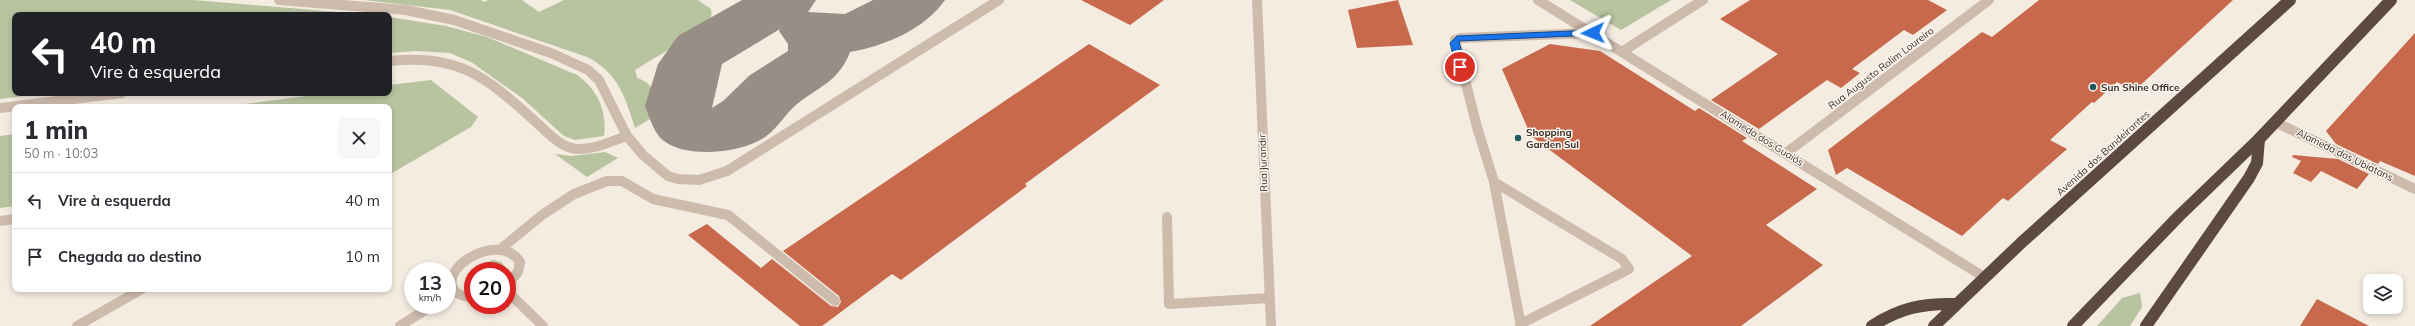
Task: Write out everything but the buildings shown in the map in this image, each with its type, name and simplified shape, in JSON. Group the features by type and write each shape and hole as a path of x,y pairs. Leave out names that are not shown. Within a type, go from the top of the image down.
{"highway":[{"name":"Avenida dos Bandeirantes","path":"1934,326 1984,277 2222,65 2290,0"},
{"path":"2073,326 2178,216 2259,139 2390,0"},
{"path":"2146,326 2249,178 2257,163 2259,139"},
{"path":"1872,326 1893,312 1913,305 1956,304"}],"street":[{"path":"279,0 406,10 429,14 454,20 551,52 588,70 599,80 627,136 643,155 668,176 688,180 717,174 727,170 999,0"},
{"name":"Rua Jurandir","path":"1257,0 1271,326"},
{"name":"Alameda dos Guaiós","path":"1538,0 1623,50 1984,277"},
{"path":"1623,50 1703,0"},
{"name":"Rua Augusto Rolim Loureiro","path":"1786,153 1990,0"},
{"path":"1494,182 1622,259 1629,269 1521,325 1494,182 1475,120 1455,40 1461,38 1593,33"},
{"path":"392,60 424,59 444,61 463,67 513,102 557,140 568,147 577,149 591,147 627,136"},
{"path":"33,104 98,96"},
{"path":"0,108 12,107"},
{"name":"Alameda dos Ubiatans","path":"2275,122 2415,189"},
{"path":"456,269 478,252 502,248 561,202 595,184 623,181 652,199 712,209 728,215 835,301"},
{"path":"1167,217 1169,304 1269,298"},
{"path":"0,221 12,219"},
{"path":"502,248 513,252 519,259 520,268 516,276"},
{"path":"77,326 137,292"},
{"path":"516,300 543,326"},
{"path":"400,326 419,314"}],"green space":[{"path":"0,0 193,0 337,12 12,12 12,96 24,96 0,99"},
{"path":"364,0 481,0 484,2 488,0 522,0 539,12 564,0 698,0 711,9 711,16 706,26 701,30 635,70 637,78 648,84 654,92 655,116 635,128 628,106 619,86 606,70 598,63 587,57 450,10"},
{"path":"1570,0 1671,0 1621,30"},
{"path":"392,17 446,26 487,37 577,75 590,87 600,101 604,118 604,136 575,140 564,136 522,98 471,62 450,53 417,51 392,53"},
{"path":"431,80 478,117 471,127 392,173 392,104 245,104 307,96 392,96 392,85"},
{"path":"12,134 12,206 0,208 0,136"},
{"path":"605,152 618,158 587,177 555,154 572,156"},
{"path":"493,260 501,262 487,262"},
{"path":"2140,293 2142,307 2130,326 2097,326 2122,298"}],"taxiway":[{"path":"786,0 700,50 690,64 678,106 686,124 701,130 717,130 741,122 755,110 773,90 812,64 819,52 820,46 810,31 826,34 853,32 878,23 915,0"}],"place":[{"name":"Sun Shine Office","path":"2093,87"},
{"name":"Shopping Garden Sul","path":"1518,138"}],"route":[{"path":"1460,67 1454,43 1457,39 1593,33"}]}
